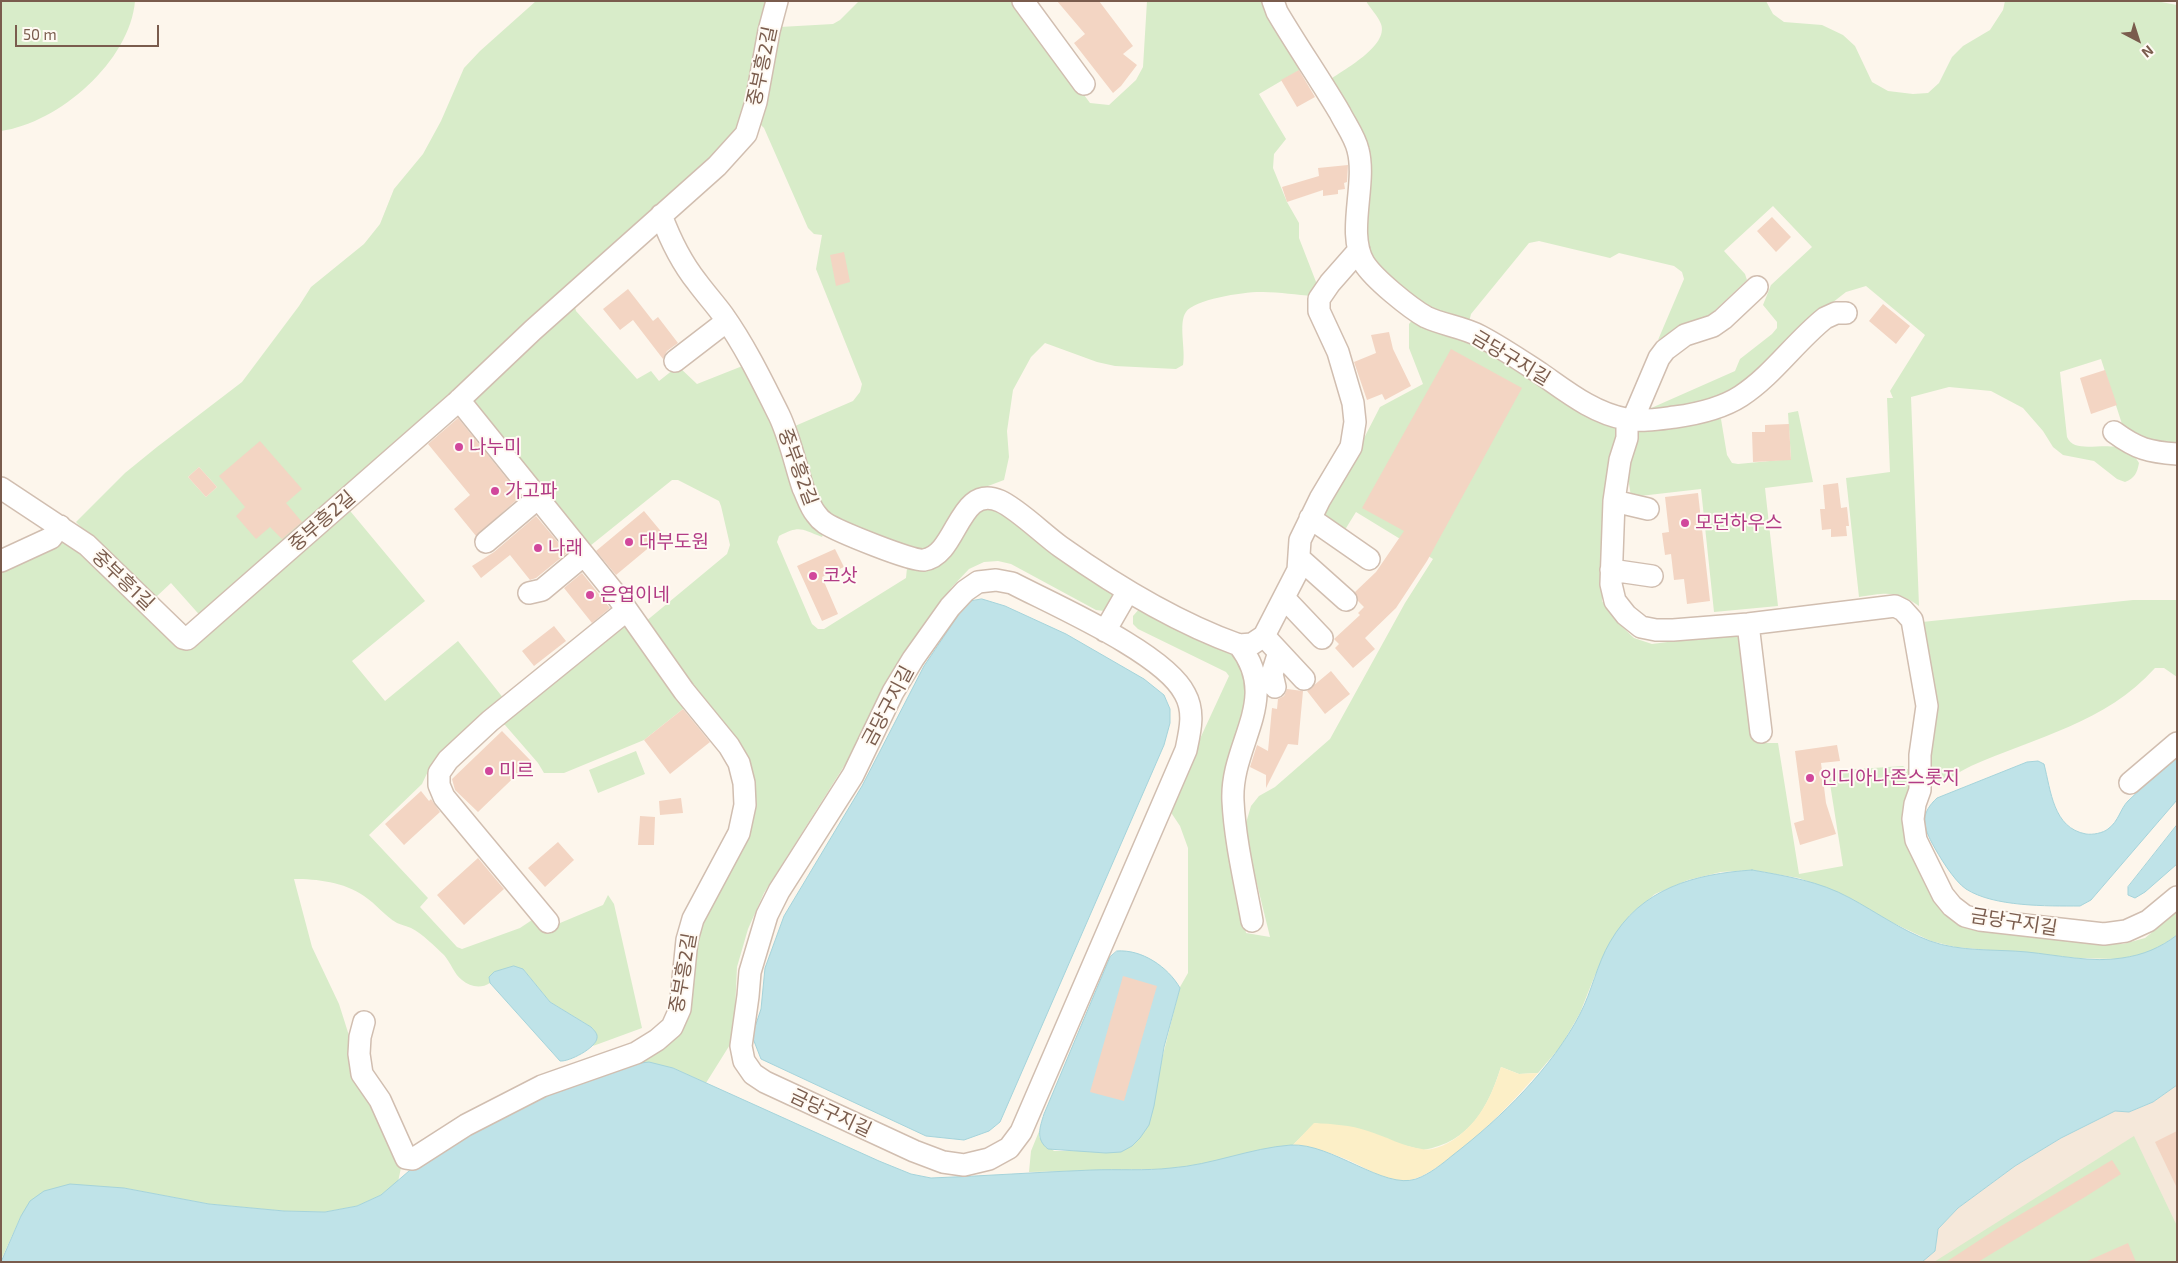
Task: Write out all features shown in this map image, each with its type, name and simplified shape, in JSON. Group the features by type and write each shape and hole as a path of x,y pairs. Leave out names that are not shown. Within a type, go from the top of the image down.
{"lane":[{"name":"중부흥2길","path":"183,638 187,639 459,400 717,166 746,134 756,102 769,31 777,1"},
{"path":"1023,1 1084,84"},
{"name":"금당구지길","path":"1273,1 1281,19 1319,78 1358,148 1361,163 1357,235 1359,250 1364,263 1374,275 1408,304 1427,317 1478,335 1590,406 1610,415 1650,420 1693,414 1721,406 1741,396 1758,382 1825,318 1836,313 1846,313"},
{"name":"중부흥2길","path":"661,215 679,255 695,280 727,321 744,348 782,422 798,474 814,513 825,523 908,558 924,560 937,554 966,511 975,502 988,497 1002,502 1059,546 1128,591"},
{"path":"1106,631 1128,591 1160,609 1239,645 1252,644 1264,636 1298,570 1300,540 1310,518 1351,447 1356,422 1353,403 1338,352 1319,311 1319,299 1330,283 1359,250"},
{"name":"금당구지길","path":"1757,287 1713,326 1685,335 1665,350 1659,358 1630,419 1627,438 1620,460 1614,501 1611,584 1615,601 1626,615 1641,627 1656,630 1748,624 1889,606 1895,606 1904,610 1912,620 1927,706 1920,755 1920,790 1915,804 1913,819 1916,840 1943,895 1952,906 1965,916 1980,920 2104,934 2126,931 2148,921 2177,897"},
{"path":"675,361 727,321"},
{"name":"중부흥2길","path":"364,1022 360,1037 359,1054 362,1074 380,1100 406,1158 413,1159 473,1121 542,1086 636,1053 657,1040 672,1027 680,1009 687,940 693,920 739,832 745,805 744,783 739,763 729,746 684,691 627,610 459,400"},
{"path":"2114,432 2141,449 2155,453 2177,454"},
{"name":"중부흥1길","path":"1,488 60,526 103,559 183,638"},
{"path":"486,542 538,498"},
{"path":"1614,501 1648,509"},
{"path":"1310,518 1369,559"},
{"path":"1,561 51,538 60,526"},
{"path":"530,593 542,590 584,555"},
{"path":"1298,558 1346,600"},
{"path":"1611,570 1652,576"},
{"name":"금당구지길","path":"996,580 1012,583 1106,631 1169,672 1186,694 1192,720 1186,750 1021,1132 1008,1148 989,1159 964,1165 942,1162 914,1152 765,1082 753,1074 744,1061 741,1038 750,972 767,916 778,890 853,775 893,692 913,659 950,606 965,590 978,582 996,580"},
{"path":"1284,598 1322,638"},
{"path":"548,922 444,797 439,785 439,773 448,760 490,721 627,610"},
{"path":"1748,624 1762,732"},
{"path":"1264,636 1304,679"},
{"path":"1239,645 1254,668 1257,685 1254,716 1240,757 1235,777 1233,800 1252,921"},
{"path":"1275,687 1272,674 1279,652"},
{"path":"2130,783 2177,743"}],"shaded area":[{"path":"2177,1085 2177,1262 1922,1262 1935,1251 1938,1229 1958,1208 2015,1166 2061,1138 2115,1111 2129,1112 2153,1102"}],"green space":[{"path":"1,1 135,1 130,23 120,46 106,66 88,86 46,116 23,126 1,131"},
{"path":"536,1 773,1 743,131 204,620 171,583 156,597 104,551 76,522 125,473 242,382 311,287 364,244 380,224 394,189 423,154 441,121 464,68 480,51","holes":["199,467 217,487 206,497 188,477"]},
{"path":"859,1 1014,1 1090,103 1109,105 1136,80 1143,67 1147,1 1262,1 1268,16 1305,67 1259,94 1286,139 1274,154 1273,168 1287,202 1299,223 1299,238 1318,287 1313,296 1256,292 1222,297 1191,307 1184,317 1182,330 1183,365 1176,369 1115,366 1097,362 1045,343 1031,357 1013,390 1007,431 1009,457 1004,480 967,496 947,528 928,549 918,552 838,519 820,506 788,420 795,426 853,401 860,392 862,384 816,269 822,235 814,234 808,228 764,128 759,123 780,27 833,24 840,20"},
{"path":"1366,1 1766,1 1773,14 1784,22 1822,25 1843,35 1855,46 1872,82 1888,91 1913,94 1928,93 1939,83 1952,57 1963,46 1990,30 2003,10 2005,1 2156,1 2177,5 2177,443 2142,438 2130,432 2122,424 2101,359 2060,372 2067,437 2072,443 2080,446 2111,446 2122,448 2131,453 2139,463 2133,477 2125,482 2117,479 2094,461 2063,455 2053,447 2043,431 2023,408 1991,391 1949,387 1911,397 1919,606 1897,595 1877,594 1859,597 1846,478 1890,472 1887,398 1893,398 1890,391 1925,335 1866,286 1846,292 1818,314 1743,385 1715,398 1679,409 1649,409 1735,371 1740,359 1777,328 1777,322 1763,305 1771,285 1812,247 1773,206 1724,251 1745,274 1747,280 1711,314 1658,340 1684,279 1682,272 1674,266 1619,253 1610,258 1539,241 1529,243 1471,314 1469,322 1431,313 1368,262 1365,165 1328,81 1363,57 1378,41 1382,32 1381,24"},
{"path":"575,307 576,311 637,379 651,371 659,381 678,366 697,384 745,365 825,530 822,537 805,530 792,530 779,536 777,542 812,624 818,629 824,629 906,578 907,568 903,565 916,568 970,516 991,503 1112,591 1113,598 1104,611 1096,610 1011,564 998,561 984,562 969,569 952,587 899,661 851,755 764,893 748,929 737,967 734,1033 731,1043 706,1083 673,1068 633,1064 665,1042 691,940 749,789 645,622 727,554 730,545 721,506 719,501 678,480 672,480 585,550 473,402 475,394"},
{"path":"1414,318 1475,338 1611,424 1617,430 1602,570 1602,601 1615,620 1634,638 1652,644 1729,634 1736,634 1742,640 1756,743 1778,743 1799,874 1843,866 1828,771 1903,766 1915,774 1907,812 1973,927 2123,944 2145,938 2177,912 2177,935 2150,953 2119,959 2077,958 1955,947 1931,941 1889,921 1848,897 1799,878 1752,870 1721,872 1688,880 1655,894 1630,915 1595,975 1580,1013 1561,1046 1538,1073 1519,1074 1501,1067 1490,1096 1475,1121 1465,1131 1439,1146 1423,1150 1315,1123 1293,1145 1260,1150 1211,1163 1169,1169 1029,1172 1031,1151 1040,1129 1039,1137 1054,1151 1106,1153 1158,1075 1180,987 1188,973 1188,848 1180,826 1168,808 1229,676 1226,672 1138,629 1133,624 1133,616 1140,608 1220,645 1235,656 1250,683 1228,812 1246,933 1270,937 1248,847 1246,823 1251,806 1259,796 1275,787 1330,739 1405,603 1433,559 1356,512 1343,533 1323,518 1380,407 1423,384 1409,348 1409,324"},
{"path":"1798,411 1813,482 1765,488 1778,606 1714,612 1701,489 1631,497 1627,470 1636,430 1714,416 1721,419 1727,455 1732,463 1791,459 1788,413"},
{"path":"346,506 425,601 352,661 385,701 458,641 504,699 430,767 422,784 369,835 428,898 420,907 457,947 462,949 520,928 532,920 547,934 560,923 603,905 608,895 614,904 642,1028 593,1046 596,1036 591,1027 550,1002 523,969 489,977 490,983 483,986 468,984 459,978 444,955 424,937 411,928 393,920 356,891 330,882 294,879 312,947 339,1004 352,1045 402,1163 398,1182 381,1195 357,1206 325,1212 284,1211 209,1204 124,1188 21,1216 1,1260 1,568 62,540 69,541 181,644"},
{"path":"2133,600 2177,600 2177,677 2164,668 2155,668 2136,687 2092,716 1971,766 1948,779 1933,783 1929,771 1936,718 1922,622"},
{"path":"623,627 630,627 688,705 644,740 564,773 544,773 538,763 505,725 497,725"},
{"path":"636,751 645,774 598,793 589,770"},
{"path":"2134,1136 2177,1226 2177,1262 1934,1262"}],"sand":[{"path":"1501,1067 1519,1074 1538,1073 1473,1140 1431,1171 1413,1179 1391,1180 1335,1155 1293,1145 1314,1123 1361,1129 1415,1148 1428,1149 1438,1147 1458,1136 1475,1120 1493,1090"}],"water":[{"path":"982,599 1005,606 1066,634 1144,679 1164,695 1170,709 1170,723 1164,745 1000,1122 989,1131 964,1140 926,1136 761,1059 752,1036 761,1009 765,968 784,916 862,786 924,666 961,611 971,601"},
{"path":"2177,758 2177,800 2091,900 2080,906 2021,904 1978,895 1961,885 1952,874 1926,830 1926,814 1937,798 2027,762 2038,761 2044,764 2055,807 2066,824 2086,834 2101,833 2112,826 2128,801"},
{"path":"2177,825 2177,864 2145,892 2135,898 2128,895 2128,887"},
{"path":"1752,870 1826,887 1850,898 1919,937 1953,947 2027,952 2099,960 2130,957 2144,953 2164,944 2177,935 2177,1085 2153,1102 2129,1112 2115,1111 2061,1138 2015,1166 1958,1208 1938,1229 1935,1251 1922,1262 1,1262 21,1216 30,1201 44,1191 70,1184 124,1188 209,1204 284,1211 325,1212 357,1206 381,1195 416,1165 547,1089 624,1065 649,1062 673,1068 879,1161 911,1174 931,1178 1092,1170 1161,1169 1201,1164 1261,1149 1291,1145 1307,1146 1323,1151 1389,1178 1403,1181 1416,1179 1436,1168 1471,1141 1507,1108 1540,1073 1555,1054 1580,1014 1610,942 1637,909 1671,887 1690,880 1710,875"},
{"path":"1117,951 1126,951 1145,956 1169,973 1180,988 1164,1047 1149,1125 1132,1146 1121,1152 1106,1153 1048,1149 1040,1137 1040,1128 1044,1114 1110,957"},
{"path":"514,966 523,969 550,1002 592,1028 597,1037 592,1046 575,1057 560,1061 490,983 489,977 494,972"}],"building":[{"path":"1057,1 1099,1 1133,46 1123,54 1137,65 1121,86 1113,93 1074,43 1085,34"},
{"path":"1299,70 1315,97 1297,107 1281,80"},
{"path":"1348,165 1347,182 1344,183 1345,189 1338,190 1338,194 1323,196 1323,190 1287,202 1282,187 1319,176 1318,168"},
{"path":"1772,217 1791,237 1776,252 1757,231"},
{"path":"844,252 850,282 836,286 830,255"},
{"path":"628,289 653,321 658,317 678,343 667,351 663,359 633,320 620,330 603,309"},
{"path":"1883,304 1910,326 1896,344 1869,321"},
{"path":"1389,332 1393,349 1411,386 1385,400 1382,394 1367,400 1354,362 1376,353 1371,335"},
{"path":"1451,349 1522,388 1427,561 1396,608 1365,638 1375,649 1353,668 1335,648 1339,644 1334,639 1360,615 1358,613 1364,607 1358,601 1355,592 1376,572 1404,531 1362,508"},
{"path":"2105,370 2117,405 2091,414 2080,378"},
{"path":"458,418 521,496 476,536 454,509 470,495 428,444"},
{"path":"1789,424 1791,460 1753,462 1752,432 1765,432 1765,425"},
{"path":"260,441 302,489 286,503 302,522 282,539 270,527 256,539 236,516 245,507 219,476"},
{"path":"199,467 217,487 206,497 188,477"},
{"path":"1838,483 1841,508 1847,507 1849,526 1846,526 1847,536 1831,537 1831,529 1822,530 1820,509 1825,509 1823,485"},
{"path":"1698,493 1710,601 1687,604 1684,579 1674,580 1671,554 1665,555 1662,533 1669,532 1665,497"},
{"path":"644,511 664,535 616,575 596,551"},
{"path":"536,516 567,553 536,578 530,580 510,555 481,578 472,566 494,552"},
{"path":"835,549 844,567 822,577 838,614 822,621 797,566"},
{"path":"582,573 610,608 592,623 564,588"},
{"path":"554,626 566,641 534,666 522,651"},
{"path":"1331,671 1350,694 1325,714 1307,691"},
{"path":"1287,689 1303,691 1298,745 1288,744 1266,788 1266,775 1250,767 1257,745 1268,751 1272,708 1277,709 1278,699 1284,696"},
{"path":"683,709 710,742 670,774 644,740"},
{"path":"502,731 531,761 478,812 455,790 452,779"},
{"path":"1837,745 1840,761 1821,763 1826,803 1836,834 1800,845 1794,823 1804,820 1795,751"},
{"path":"421,791 429,801 431,799 440,812 404,845 385,824"},
{"path":"681,798 683,813 660,815 659,801"},
{"path":"640,816 655,817 654,845 638,845"},
{"path":"558,842 574,860 545,887 528,868"},
{"path":"478,858 504,889 464,925 437,895"},
{"path":"1123,976 1157,986 1124,1101 1090,1092"},
{"path":"2177,1131 2177,1188 2155,1142"},
{"path":"2112,1160 2121,1174 2085,1197 1978,1262 1946,1262 2001,1226"},
{"path":"2128,1243 2136,1262 2085,1262"}],"place":[{"name":"나누미","path":"459,447"},
{"name":"가고파","path":"495,491"},
{"name":"모던하우스","path":"1685,523"},
{"name":"대부도원","path":"629,542"},
{"name":"나래","path":"538,548"},
{"name":"코삿","path":"813,576"},
{"name":"은엽이네","path":"590,595"},
{"name":"미르","path":"489,771"},
{"name":"인디아나존스롯지","path":"1810,778"}]}
